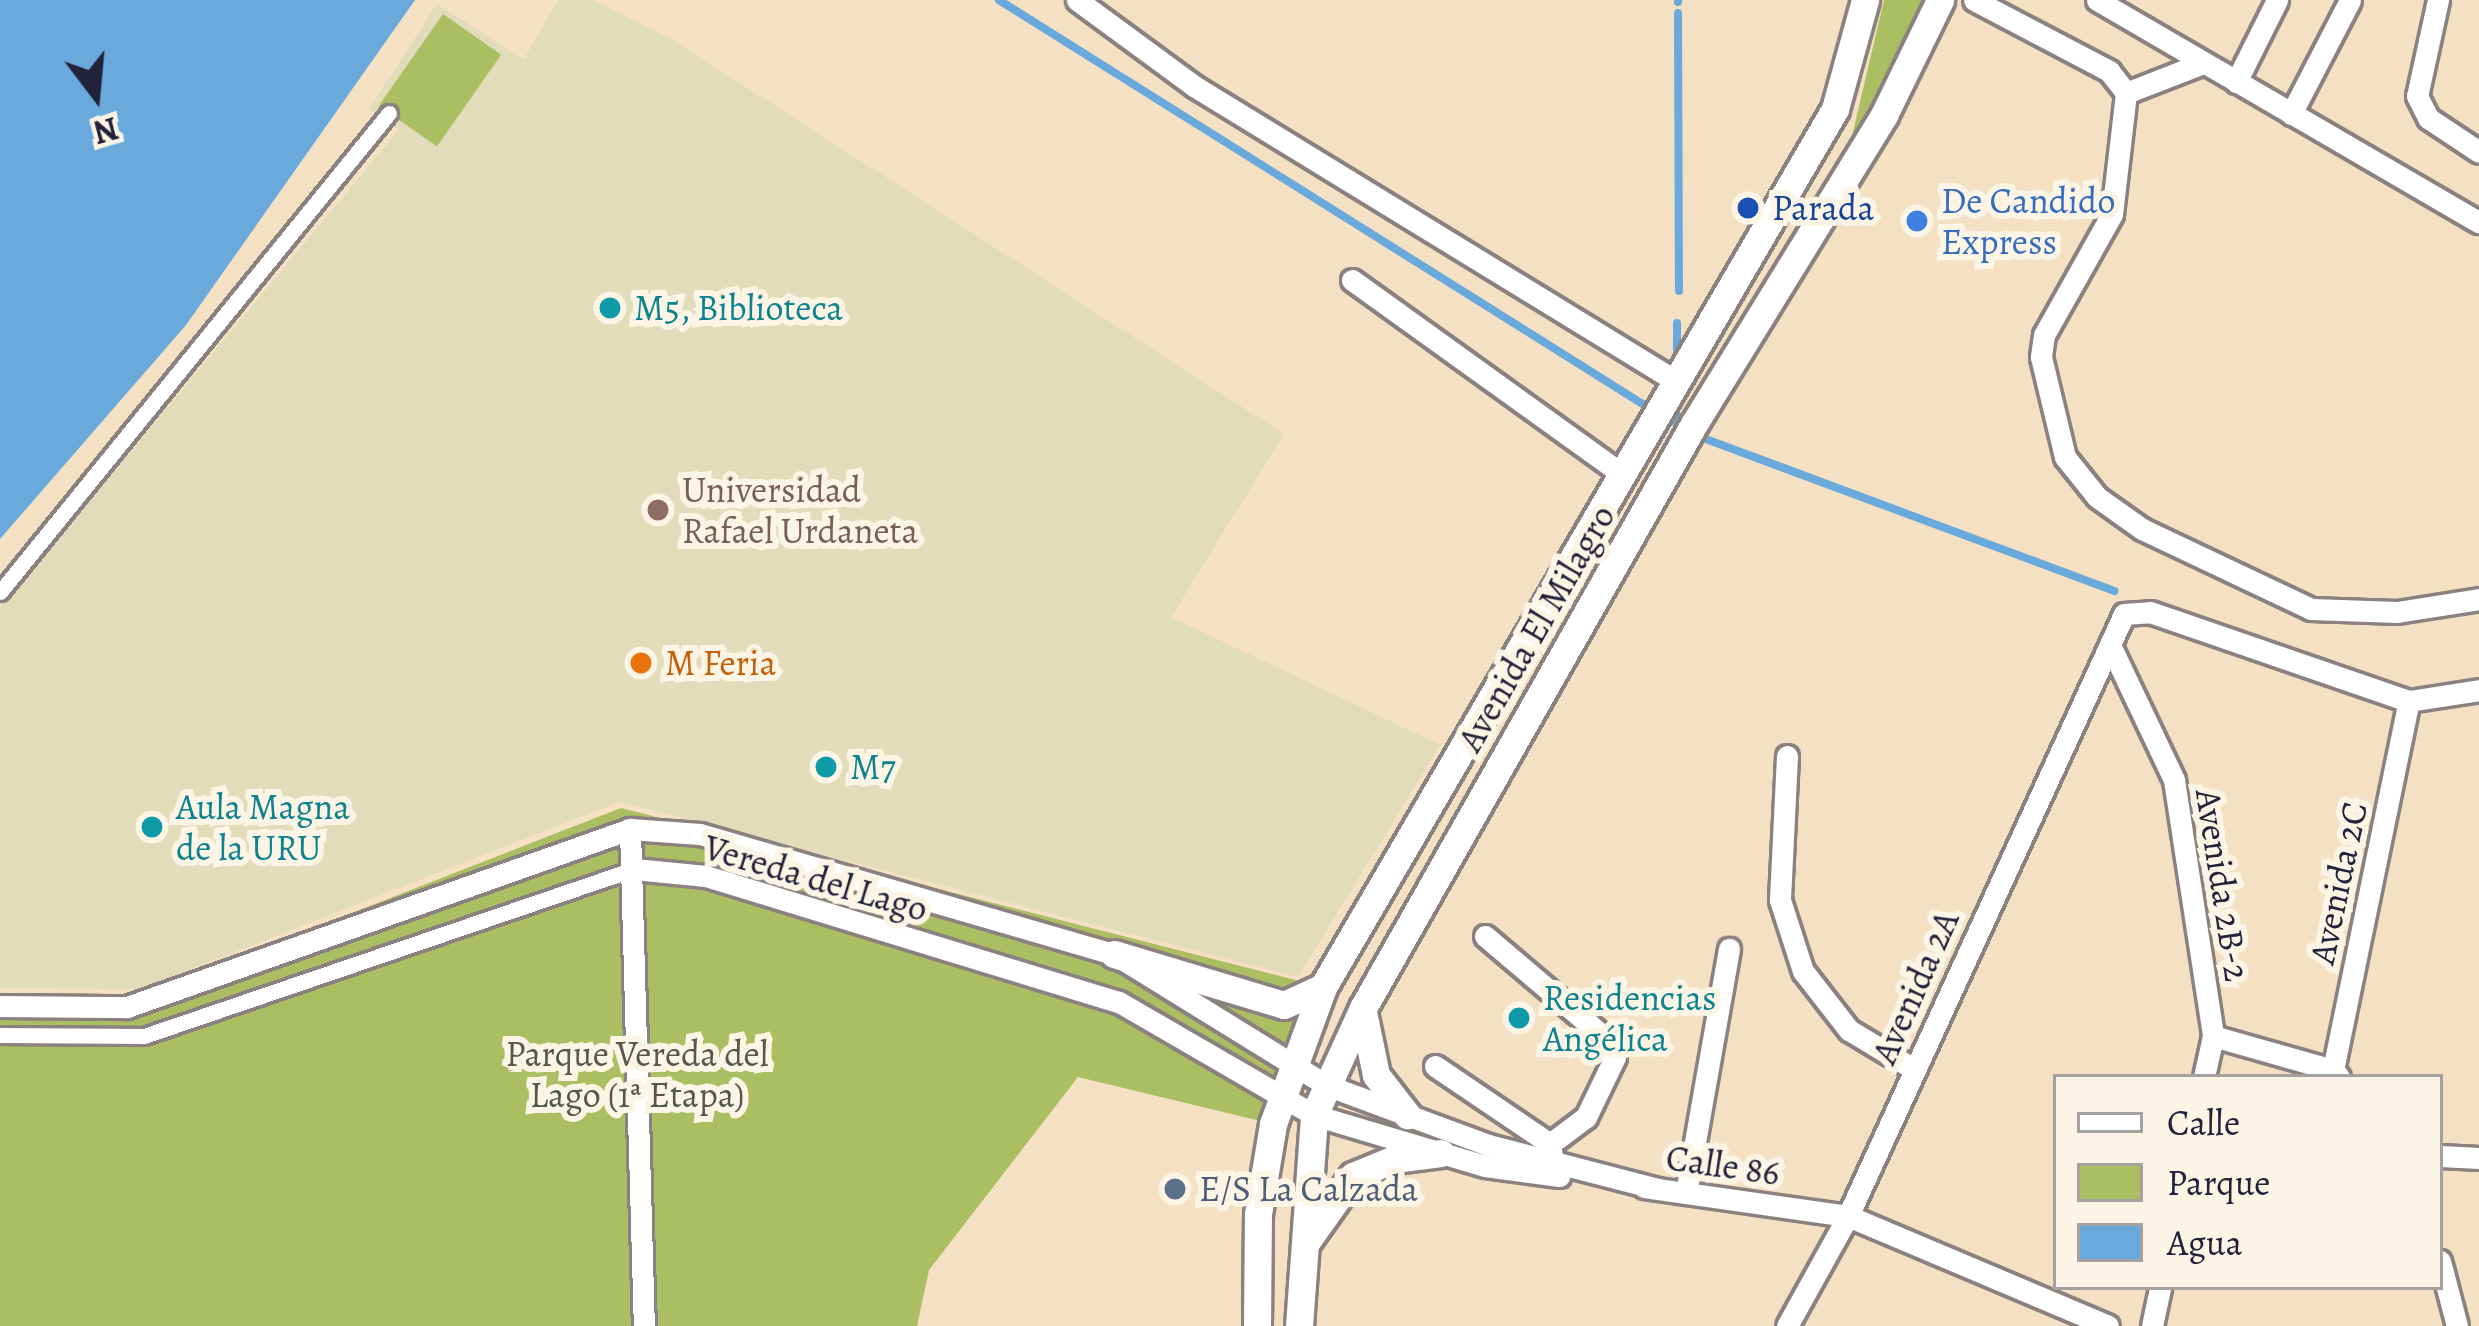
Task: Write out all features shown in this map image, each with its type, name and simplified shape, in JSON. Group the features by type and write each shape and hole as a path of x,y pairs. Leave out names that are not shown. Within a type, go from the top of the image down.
{"main road":[{"name":"Avenida El Milagro","path":"1257,1326 1258,1214 1282,1091 1323,987 1834,109 1865,0"},
{"name":"Avenida El Milagro","path":"1299,1326 1299,1256 1314,1114 1363,1008 1694,424 1925,42 1940,0"},
{"path":"1114,954 1284,1005 1323,987"},
{"path":"1363,1008 1376,1075 1407,1115"},
{"path":"1299,1256 1326,1204 1353,1176 1394,1159 1441,1153"}],"street":[{"path":"1077,0 1194,86 1676,381"},
{"path":"1925,42 1951,0"},
{"path":"1974,0 2109,71 2126,93 2112,214 2044,335 2047,402 2065,457 2097,496 2142,529 2311,608 2376,614 2479,599"},
{"path":"2097,0 2479,222"},
{"path":"2236,82 2277,0"},
{"path":"2291,114 2350,0"},
{"path":"2438,0 2416,86 2428,118 2479,152"},
{"path":"2126,93 2203,63"},
{"path":"0,592 389,113"},
{"path":"1352,280 1622,475"},
{"path":"2110,645 2124,614 2140,610 2409,700 2479,690"},
{"name":"Avenida 2A","path":"1787,1326 1848,1216 2110,645"},
{"name":"Avenida 2B-2","path":"2110,645 2174,780 2213,1036 2205,1074"},
{"name":"Avenida 2C","path":"2336,1074 2409,700"},
{"path":"1787,756 1780,899 1803,971 1849,1030 1914,1069"},
{"path":"630,829 644,1326"},
{"name":"Vereda del Lago","path":"0,1006 139,1004 630,829 700,834 1114,954 1292,1057 1326,1085 1407,1115 1552,1153 1658,1189"},
{"name":"Vereda del Lago","path":"0,1035 144,1036 634,869 706,877 1120,1002 1282,1091 1314,1114"},
{"path":"1435,1066 1552,1153 1586,1117 1615,1057 1604,1036 1485,936"},
{"path":"1686,1192 1729,949"},
{"path":"2213,1036 2336,1074"},
{"name":"Calle 86","path":"1314,1114 1484,1166 1848,1216 2108,1326"},
{"path":"2443,1156 2479,1158"},
{"path":"2443,1272 2457,1326"},
{"path":"2152,1326 2159,1290"}],"shaded area":[{"name":"Universidad Rafael Urdaneta","path":"558,0 594,0 670,38 1284,434 1171,617 1440,745 1298,977 619,802 140,989 0,988 0,608 399,130 369,109 437,4 524,59"}],"green space":[{"path":"1884,0 1922,0 1907,44 1852,136"},
{"path":"443,14 501,55 437,146 379,106"},
{"name":"Parque Vereda del Lago (1ª Etapa)","path":"621,808 1323,987 1264,1106 1273,1124 1078,1077 929,1270 917,1326 0,1326 0,995 139,996"}],"water":[{"path":"0,0 415,0 186,325 0,539"}],"waterway":[{"path":"999,0 1644,405"},
{"path":"1678,13 1679,291"},
{"path":"1677,323 1677,362"},
{"path":"1676,401 1676,423"},
{"path":"1703,438 2115,591"}],"place":[{"name":"Parada","path":"1748,208"},
{"name":"De Candido Express","path":"1917,221"},
{"name":"M5, Biblioteca","path":"610,308"},
{"name":"Universidad Rafael Urdaneta","path":"658,510"},
{"name":"M Feria","path":"641,663"},
{"name":"M7","path":"826,767"},
{"name":"Aula Magna de la URU","path":"152,827"},
{"name":"Residencias Angélica","path":"1519,1018"},
{"name":"E/S La Calzada","path":"1175,1189"}]}
